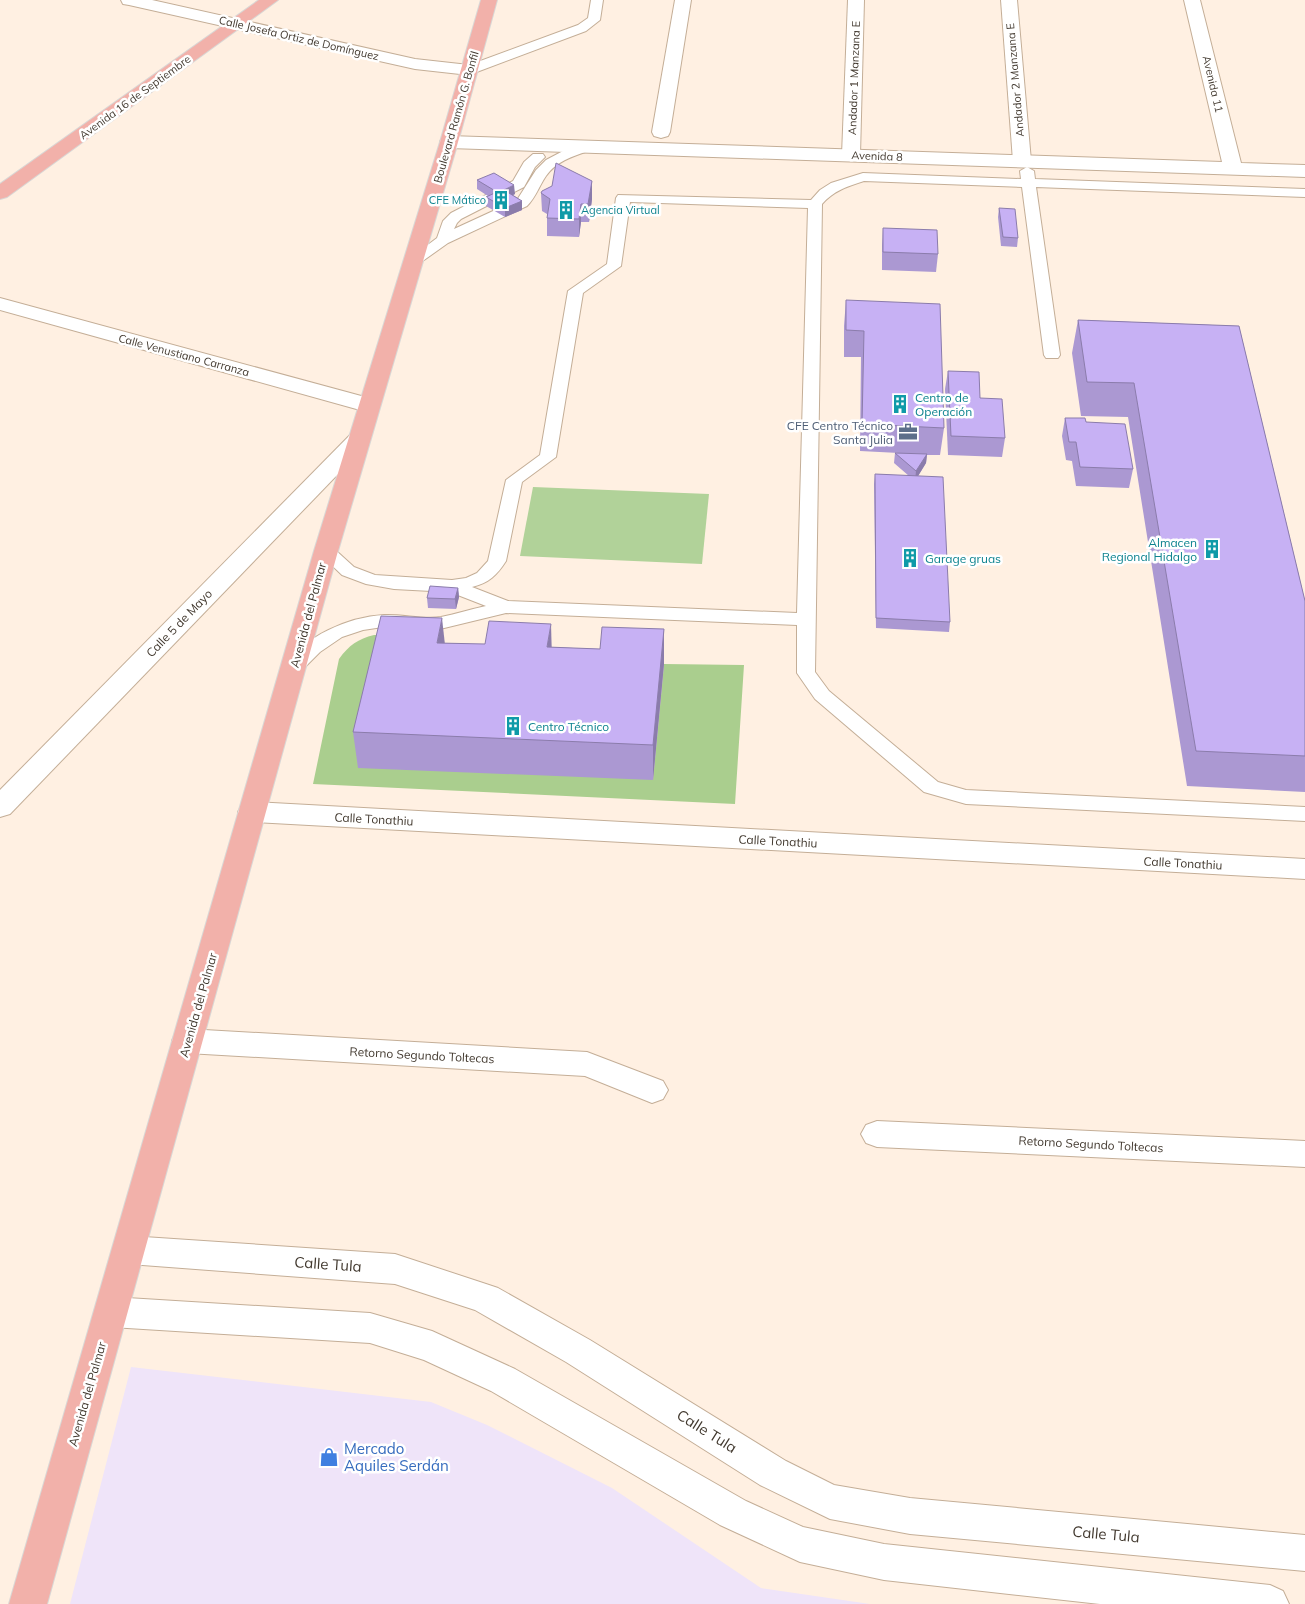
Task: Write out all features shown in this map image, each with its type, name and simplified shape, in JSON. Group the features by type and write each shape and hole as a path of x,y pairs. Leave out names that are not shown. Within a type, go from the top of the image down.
{"main road":[{"name":"Avenida 16 de Septiembre","path":"0,193 270,0"},
{"name":"Boulevard Ramón G. Bonfil","path":"368,405 452,134 489,0"},
{"name":"Avenida del Palmar","path":"28,1604 368,405"}],"street":[{"name":"Calle Josefa Ortiz de Domínguez","path":"129,0 415,64 469,70"},
{"path":"661,132 683,0"},
{"name":"Andador 1 Manzana E","path":"851,155 856,0"},
{"name":"Andador 2 Manzana E","path":"1009,0 1021,151"},
{"name":"Avenida 11","path":"1192,0 1231,160"},
{"path":"452,134 680,132"},
{"name":"Avenida 8","path":"452,134 580,150 851,155 1021,151 1231,160 1305,171"},
{"name":"Avenida 8","path":"833,136 872,137"},
{"name":"Avenida 8","path":"1000,142 1021,151 1040,143"},
{"name":"Avenida 8","path":"1209,150 1231,160"},
{"name":"Avenida 8","path":"1231,160 1248,151"},
{"name":"Calle Venustiano Carranza","path":"0,304 368,405"},
{"name":"Calle 5 de Mayo","path":"0,807 359,439"},
{"name":"Calle Tonathiu","path":"252,812 1305,870"},
{"name":"Retorno Segundo Toltecas","path":"187,1041 587,1064 652,1090"},
{"name":"Retorno Segundo Toltecas","path":"878,1134 1305,1154"},
{"name":"Calle Tula","path":"128,1250 394,1269 486,1299 578,1351 773,1473 830,1502 910,1516 1305,1553"},
{"path":"111,1312 370,1328 432,1347 503,1380 733,1513 800,1544 884,1562 1270,1604"}],"lane":[{"path":"469,70 582,28 594,20 597,0"},
{"path":"412,262 443,240 522,204 529,197 541,172 548,164 580,150"},
{"path":"1021,151 1030,184 1052,355"},
{"path":"1305,193 863,177 831,188 823,193 815,204 806,619 806,673 822,695 931,787 966,797 1305,814"},
{"path":"326,551 348,571 372,580 394,583 452,586 480,580 492,571 497,561 514,480 548,457 576,291 614,266 623,198 815,204"},
{"path":"452,586 506,607"},
{"path":"294,666 313,648 328,638 360,625 383,621 440,623 506,607 806,619"}],"shaded area":[{"name":"Mercado Aquiles Serdán","path":"131,1367 431,1402 487,1425 612,1488 761,1588 870,1604 70,1604"}],"green space":[{"path":"533,487 709,494 702,564 520,556"},
{"path":"374,635 390,635 435,652 653,780 664,664 744,665 735,804 313,784 339,659 354,643"}],"building":[{"path":"556,163 592,181 588,204 581,204 579,219 547,218 550,199 541,193 552,186"},
{"path":"494,173 514,185 504,190 522,201 505,208 486,197 497,192 477,180"},
{"path":"999,208 1015,209 1018,238 1003,237"},
{"path":"883,228 937,230 938,254 883,252"},
{"name":"Centro de Operación","path":"846,300 940,304 944,428 862,424 864,331 846,330"},
{"name":"Almacen Regional Hidalgo","path":"1078,320 1239,326 1305,601 1305,756 1196,751 1134,383 1087,382"},
{"path":"948,371 979,372 980,398 1002,399 1005,438 951,436"},
{"path":"1065,418 1085,418 1086,422 1125,424 1133,469 1080,467 1076,442 1069,442"},
{"path":"895,453 927,454 916,471"},
{"name":"Garage gruas","path":"875,474 943,477 950,622 876,618"},
{"path":"430,586 458,588 455,599 427,598"},
{"name":"Centro Técnico","path":"381,616 442,618 437,643 485,644 489,621 551,624 547,647 600,649 602,627 664,629 653,745 353,732"}],"place":[{"name":"CFE Mático","path":"501,200"},
{"name":"Agencia Virtual","path":"566,210"},
{"name":"Centro de Operación","path":"900,404"},
{"name":"CFE Centro Técnico Santa Julia","path":"908,432"},
{"name":"Almacen Regional Hidalgo","path":"1212,549"},
{"name":"Garage gruas","path":"910,558"},
{"name":"Centro Técnico","path":"513,726"},
{"name":"Mercado Aquiles Serdán","path":"329,1457"}]}
